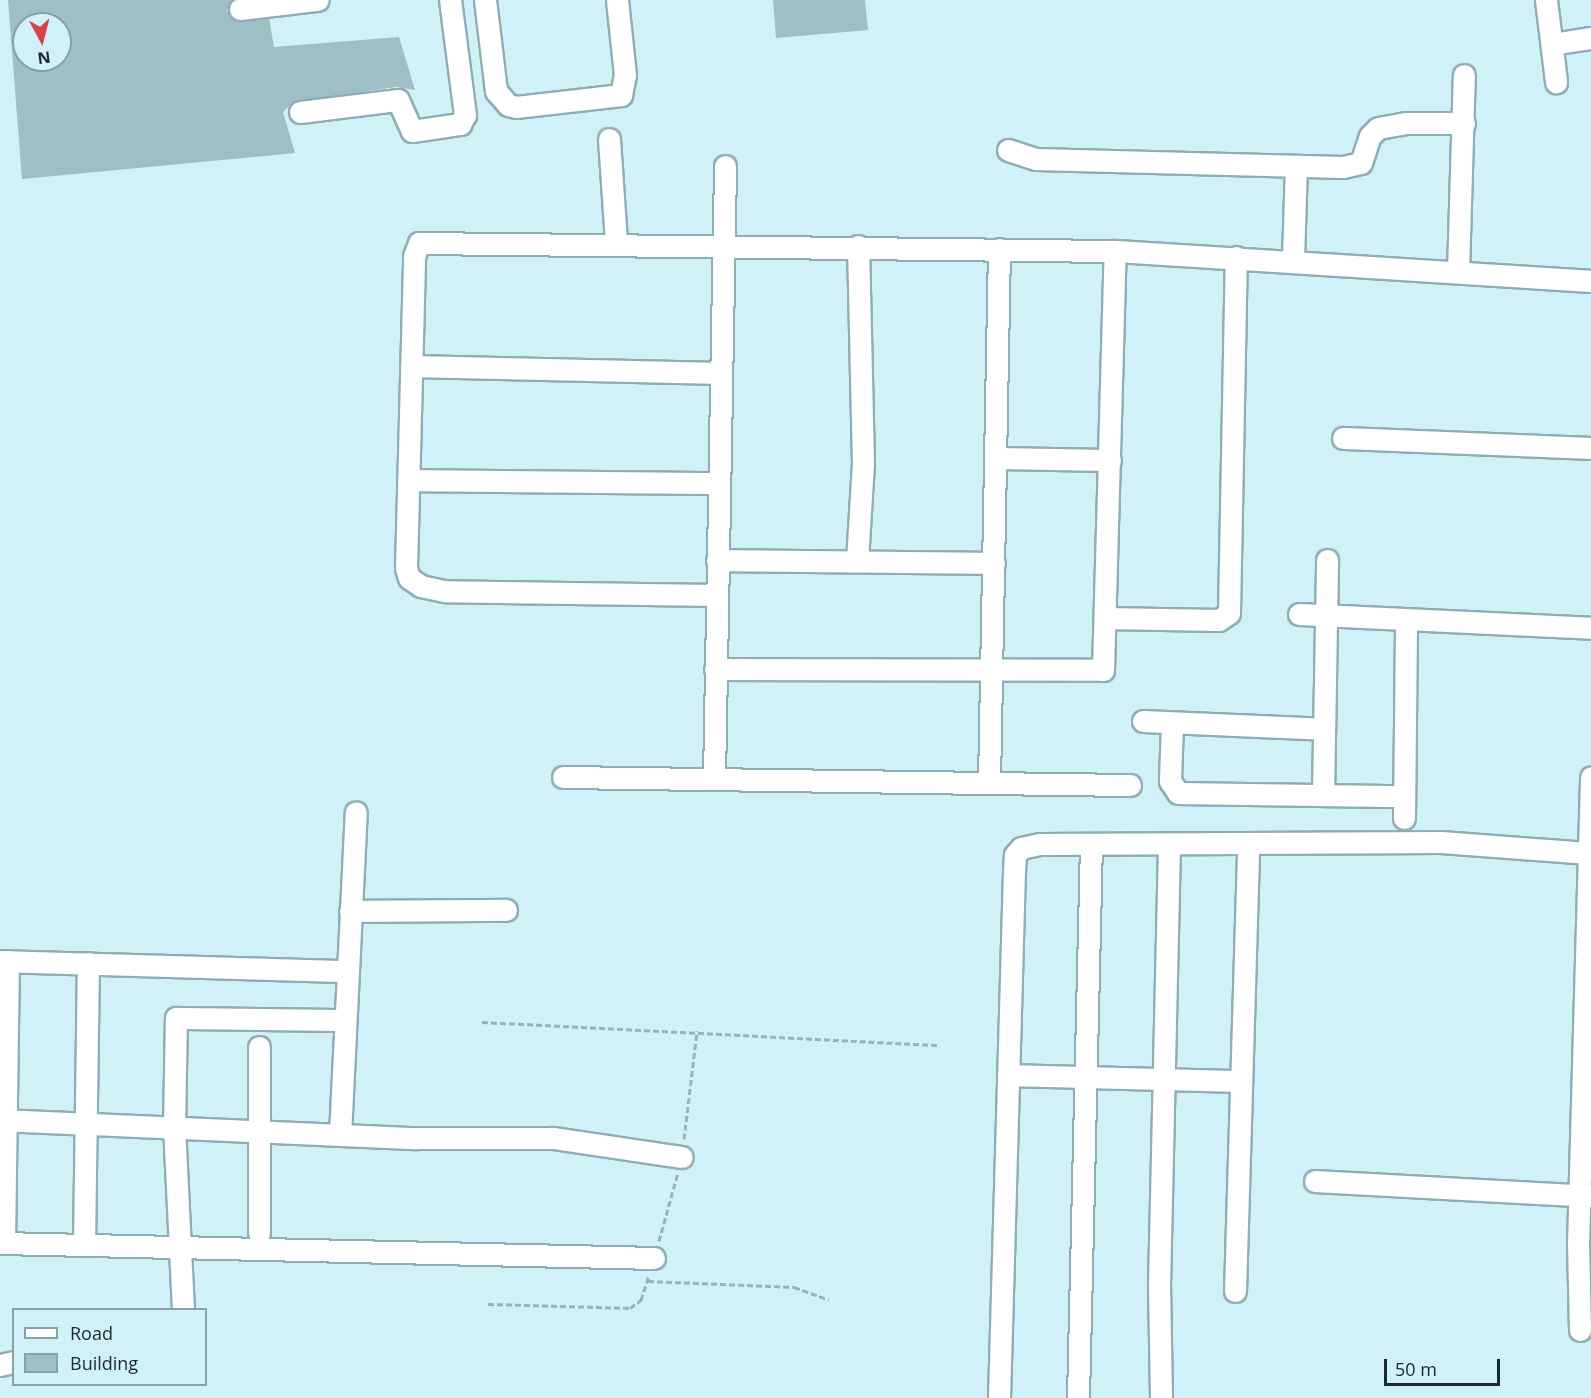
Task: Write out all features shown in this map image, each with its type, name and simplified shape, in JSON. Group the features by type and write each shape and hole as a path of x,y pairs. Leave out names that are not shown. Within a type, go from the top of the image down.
{"street":[{"path":"240,9 283,2 317,0"},
{"path":"300,112 398,100 412,131 460,124 465,115 450,0"},
{"path":"485,0 496,91 508,105 516,108 621,95 625,75 617,0"},
{"path":"1546,0 1556,82"},
{"path":"1552,44 1591,38"},
{"path":"1458,272 1464,75"},
{"path":"1008,150 1036,159 1296,166 1356,165 1361,163 1370,136 1389,124 1464,123"},
{"path":"609,139 616,243"},
{"path":"714,779 725,166"},
{"path":"1293,260 1296,166"},
{"path":"716,595 444,591 421,586 406,573 414,256 419,243 724,244 1115,251 1293,260 1591,281"},
{"path":"857,561 863,464 858,246"},
{"path":"989,783 999,249"},
{"path":"715,669 1101,671 1104,663 1106,618 1115,251"},
{"path":"1106,618 1213,620 1223,619 1229,613 1236,257"},
{"path":"411,366 722,373"},
{"path":"1343,438 1591,448"},
{"path":"996,458 1110,460"},
{"path":"408,480 719,483"},
{"path":"717,560 994,563"},
{"path":"1323,795 1327,560"},
{"path":"1299,614 1591,628"},
{"path":"1404,818 1406,619"},
{"path":"1143,721 1323,729"},
{"path":"1172,723 1170,781 1176,792 1404,796"},
{"path":"563,777 1130,785"},
{"path":"1580,1330 1585,1196 1591,777"},
{"path":"340,1135 356,812"},
{"path":"999,1398 1015,855 1027,845 1452,842 1589,862"},
{"path":"1078,1398 1092,844"},
{"path":"1161,1398 1169,845"},
{"path":"1235,1291 1248,845"},
{"path":"350,912 506,910"},
{"path":"347,971 4,961 2,1243 654,1258"},
{"path":"84,1245 88,963"},
{"path":"183,1308 174,1128 177,1017 345,1020"},
{"path":"259,1047 257,1131 259,1233"},
{"path":"1008,1075 1241,1081"},
{"path":"2,1120 340,1135 579,1140 682,1157"},
{"path":"1315,1181 1585,1196"}],"path":[{"path":"482,1022 561,1028 697,1031 939,1045"},
{"path":"488,1304 625,1309 641,1300 682,1157 697,1031"},
{"path":"647,1281 794,1287 829,1300"}],"building":[{"path":"8,0 231,0 227,11 234,20 269,18 274,47 399,37 415,90 396,87 293,102 283,112 295,153 22,179 14,72 72,72 72,12 12,12 12,51"},
{"path":"773,0 865,0 868,30 776,38"}]}
